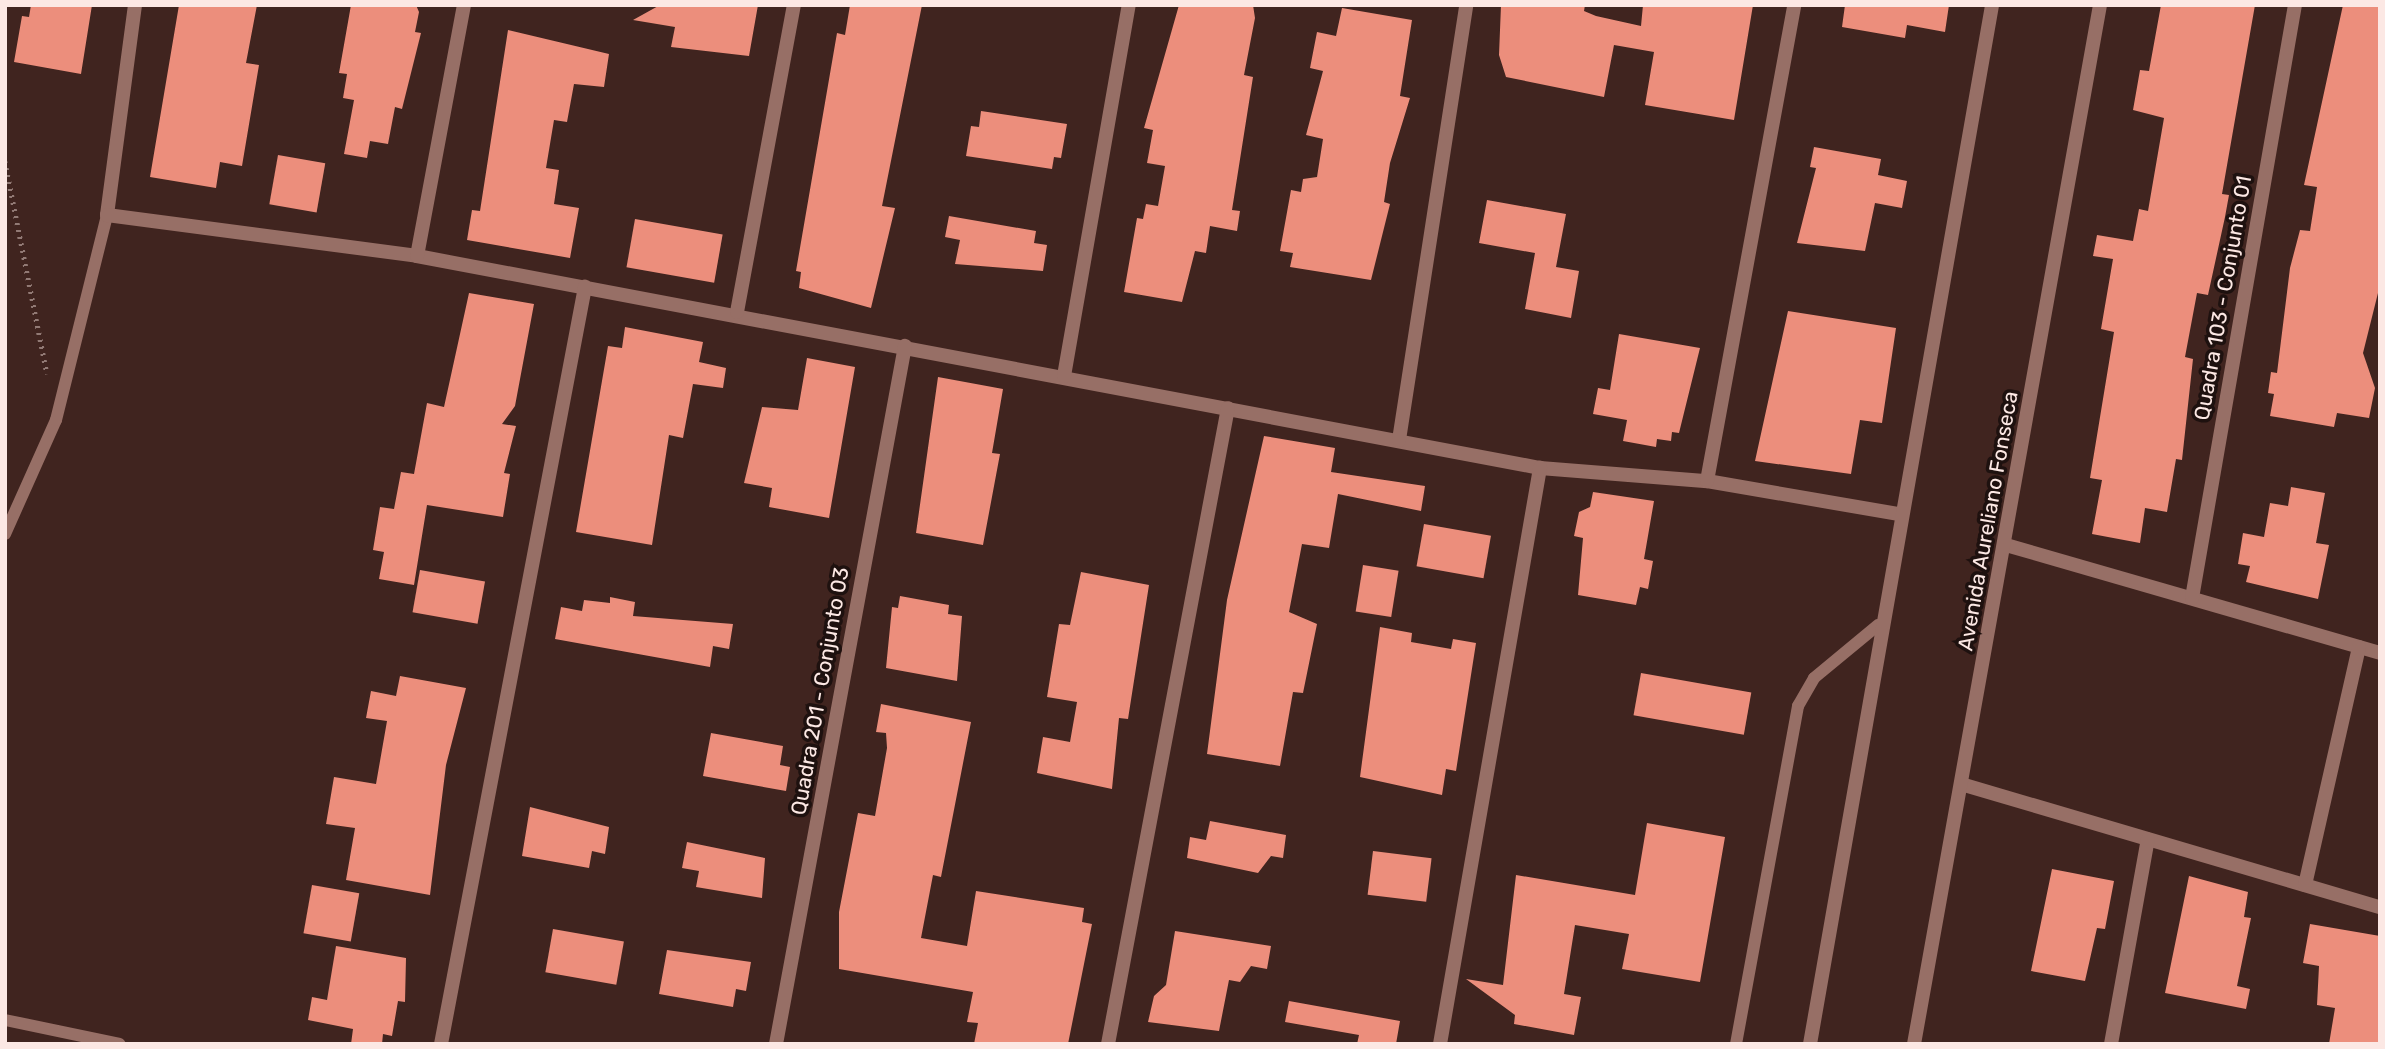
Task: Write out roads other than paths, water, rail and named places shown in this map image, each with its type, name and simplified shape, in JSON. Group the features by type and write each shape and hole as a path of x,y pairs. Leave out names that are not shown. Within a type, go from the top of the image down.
{"street":[{"path":"135,5 107,215 417,256 737,312 1539,468 1707,481 1899,514"},
{"path":"417,256 464,5"},
{"path":"737,312 794,5"},
{"path":"1064,376 1129,5"},
{"path":"1399,440 1466,5"},
{"path":"1707,481 1794,5"},
{"path":"1810,1044 1878,625 1992,5"},
{"name":"Avenida Aureliano Fonseca","path":"1914,1044 2006,545 2100,5"},
{"name":"Quadra 103 - Conjunto 01","path":"2192,598 2295,5"},
{"path":"440,1044 585,287"},
{"name":"Quadra 201 - Conjunto 03","path":"776,1044 905,346"},
{"path":"1108,1044 1228,408"},
{"path":"1440,1044 1539,468"},
{"path":"2006,545 2380,653"},
{"path":"2305,885 2359,647"},
{"path":"1961,784 2380,907"},
{"path":"2111,1044 2148,839"}],"lane":[{"path":"5,534 56,420 107,215"},
{"path":"1736,1044 1798,706 1814,678 1878,625"},
{"path":"5,1020 120,1044"}]}
